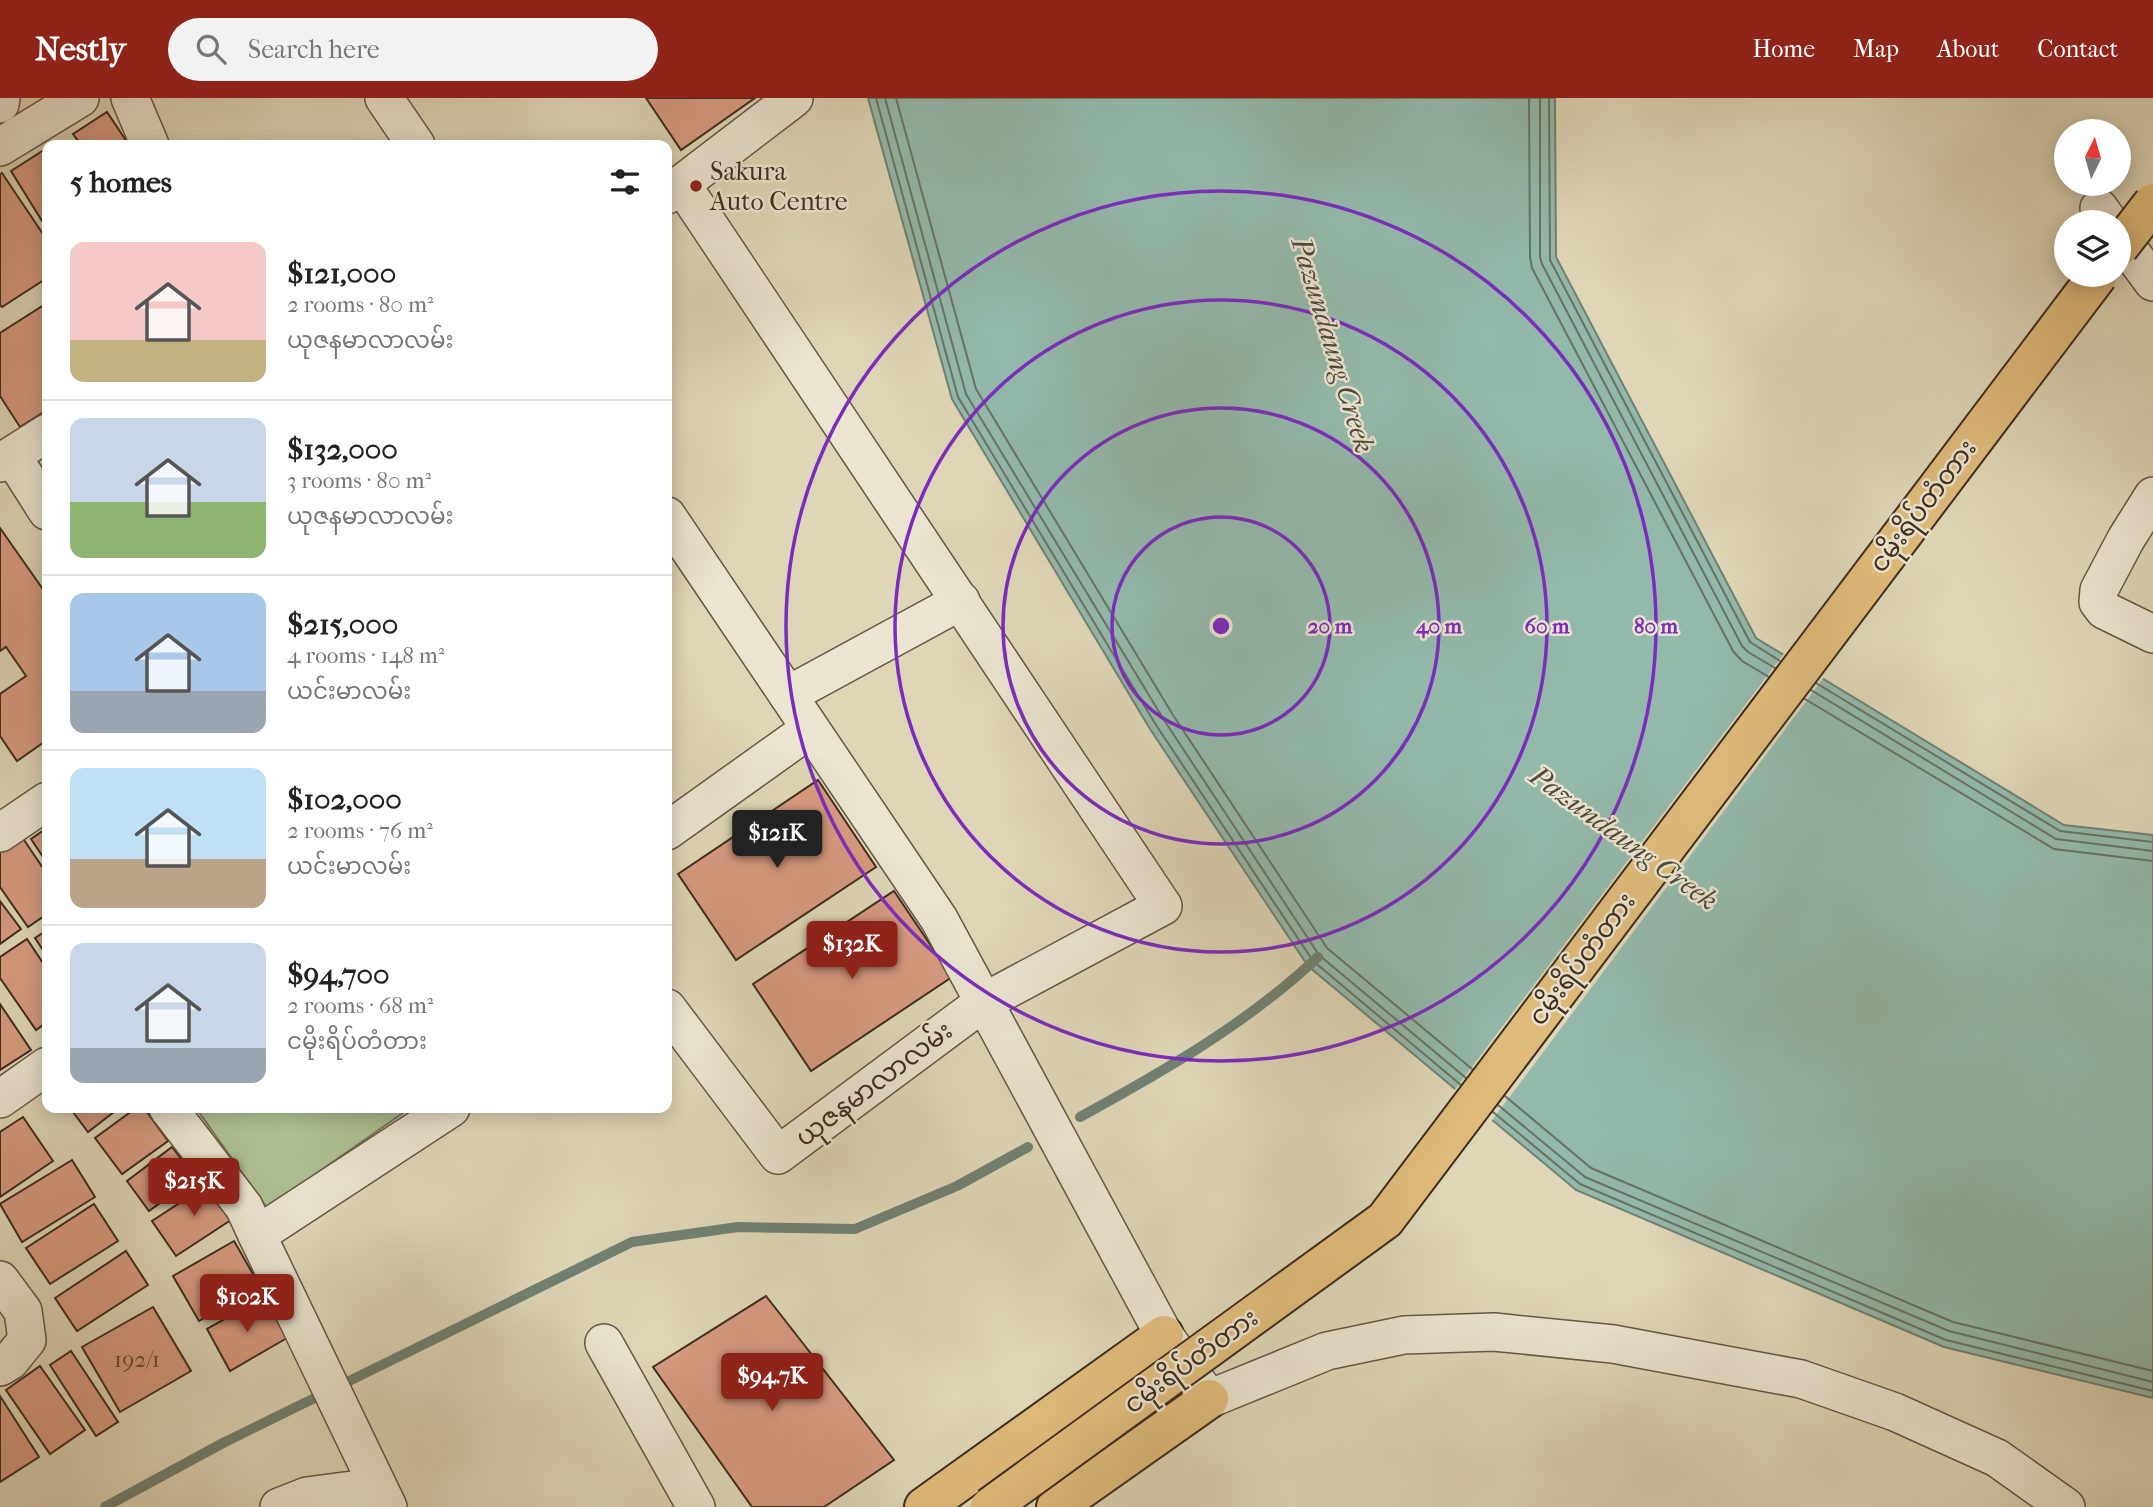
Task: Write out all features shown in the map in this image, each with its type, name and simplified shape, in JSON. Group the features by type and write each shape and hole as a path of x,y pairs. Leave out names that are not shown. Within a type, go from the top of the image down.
{"main road":[{"path":"2131,231 2153,203"},
{"name":"ငမိုးရိပ်တံတား","path":"990,1507 1385,1220 2089,287"},
{"path":"924,1507 1164,1335"},
{"path":"1056,1507 1209,1399"}],"street":[{"path":"0,104 1,98"},
{"path":"0,147 80,98"},
{"path":"130,98 148,140"},
{"path":"384,98 413,140"},
{"path":"794,98 674,190 961,601 1163,906 984,1002"},
{"path":"2131,252 2153,282"},
{"path":"42,436 6,460 42,505"},
{"path":"2153,496 2099,590 2098,602 2104,610 2153,634"},
{"path":"672,523 939,919 1164,1335 1209,1399 1327,1351 1404,1335 1494,1332 1614,1344 1801,1379 1895,1412 1997,1458 2066,1507"},
{"path":"788,695 961,601"},
{"path":"672,827 810,729"},
{"path":"0,833 42,804"},
{"name":"ယုဇနမာလာလမ်း","path":"672,1015 778,1155 984,1002"},
{"path":"0,1099 42,1070"},
{"path":"172,1113 244,1207 387,1507"},
{"path":"257,1235 441,1113"},
{"path":"0,1280 23,1311 27,1340 10,1361 0,1367"},
{"path":"604,1343 696,1507"},
{"path":"279,1507 307,1496 360,1489 387,1507"}],"shaded area":[{"path":"200,1113 403,1113 267,1208"}],"water":[{"name":"Pazundaung Creek","path":"868,98 1555,98 1556,257 1756,638 2064,825 2153,835 2153,1398 1944,1347 1576,1190 1308,966 1150,729 952,399"}],"pier":[{"path":"1785,652 1825,676 1490,1123 1453,1092"}],"building":[{"path":"646,98 755,98 681,150"},
{"path":"107,112 126,140 77,140 73,134"},
{"path":"42,151 42,221 11,171"},
{"path":"2,173 42,233 42,281 2,307 0,305"},
{"path":"42,306 42,413 20,427 0,396 0,333"},
{"path":"0,528 42,588 42,744 17,761 0,736 0,694 26,676 6,647 0,651"},
{"path":"818,780 876,867 736,960 678,874"},
{"path":"42,831 42,856 31,839"},
{"path":"22,837 42,867 42,917 28,927 0,887 0,852"},
{"path":"894,891 952,977 811,1071 753,984"},
{"path":"0,901 21,929 0,944"},
{"path":"42,933 42,948 35,938"},
{"path":"27,939 42,962 42,1026 36,1030 0,978 0,957"},
{"path":"0,1004 31,1050 0,1070"},
{"path":"74,1113 113,1113 88,1132"},
{"path":"129,1113 148,1113 168,1141 122,1174 95,1138"},
{"path":"23,1117 53,1161 0,1197 0,1132"},
{"path":"172,1147 195,1177 149,1211 127,1181"},
{"path":"72,1160 95,1197 22,1242 0,1204"},
{"path":"213,1181 237,1216 176,1256 152,1221"},
{"path":"94,1204 118,1241 50,1284 26,1248"},
{"path":"234,1241 260,1286 199,1321 173,1276"},
{"path":"126,1251 148,1285 77,1331 55,1298"},
{"path":"766,1296 894,1460 824,1507 752,1507 653,1367"},
{"path":"264,1297 287,1338 230,1371 207,1329"},
{"path":"153,1307 191,1371 120,1412 82,1347"},
{"path":"71,1351 118,1422 96,1436 50,1365"},
{"path":"40,1366 85,1430 50,1454 6,1390"},
{"path":"0,1396 39,1457 0,1482"}],"waterway":[{"path":"1080,1117 1174,1064 1234,1024 1318,957"},
{"path":"105,1507 223,1443 632,1242 738,1227 855,1229 957,1186 1028,1147"}],"place":[{"name":"Sakura Auto Centre","path":"696,186"}]}
